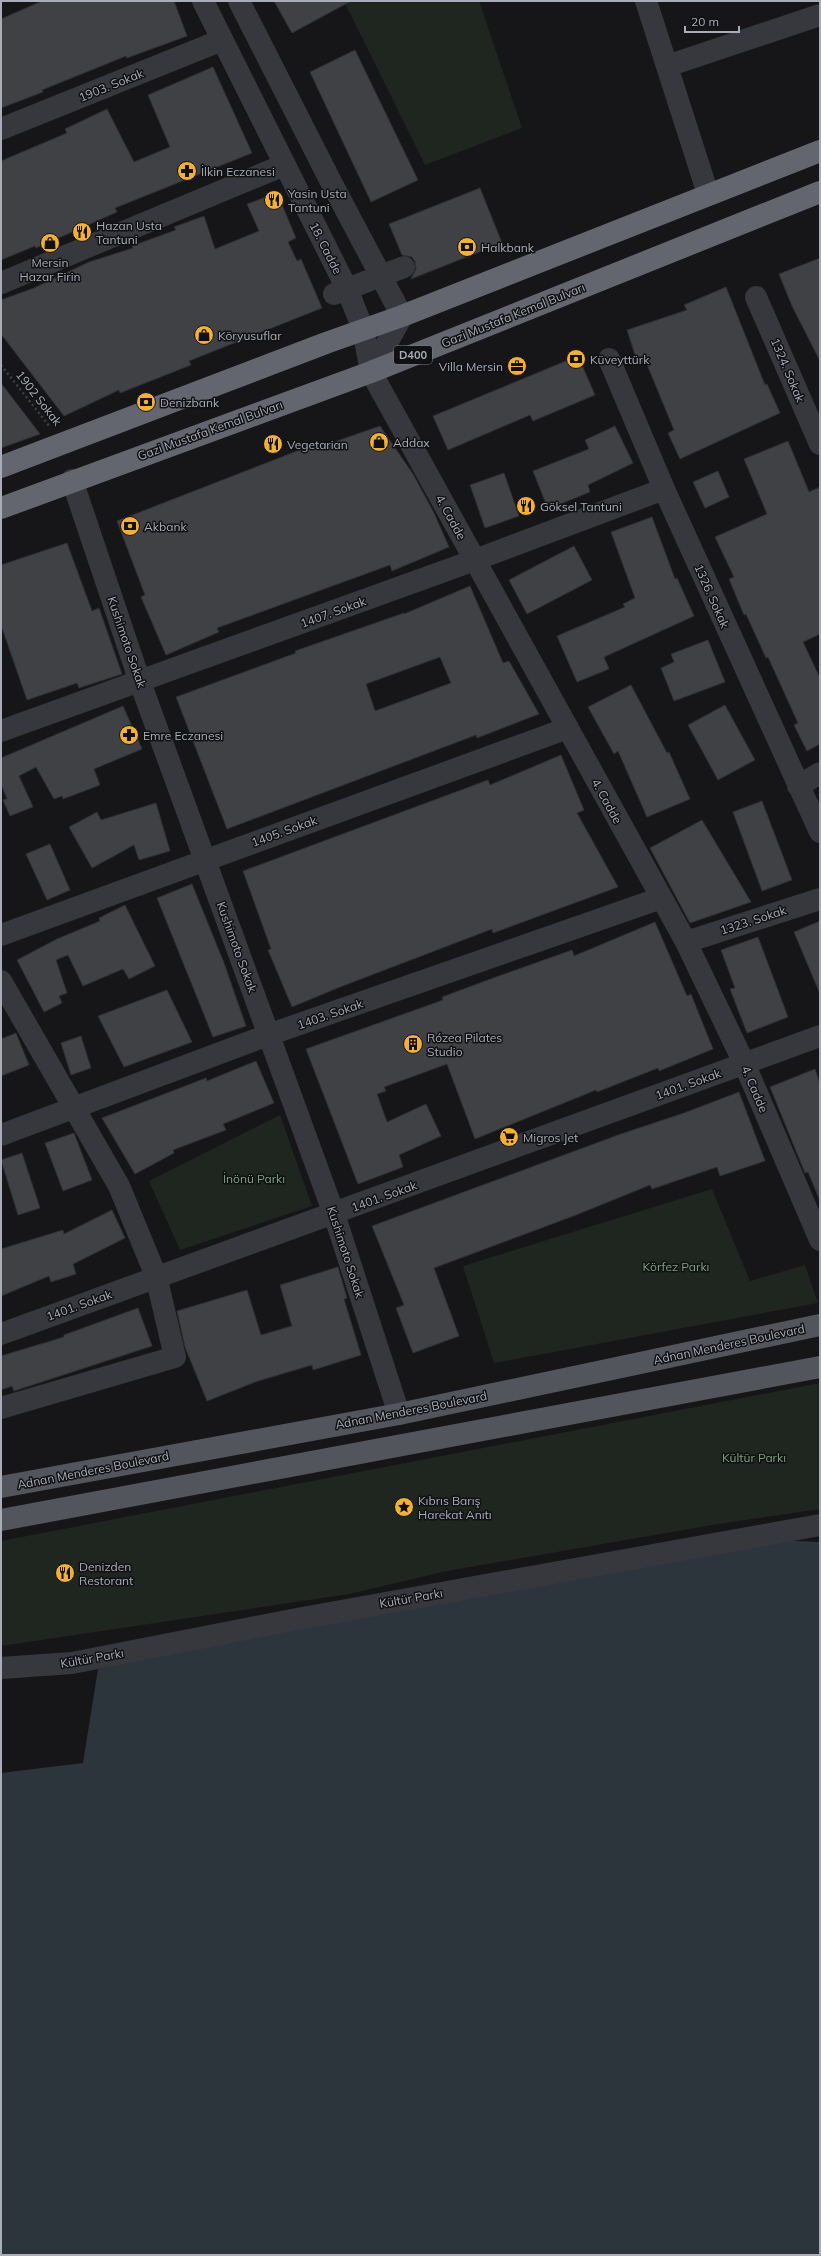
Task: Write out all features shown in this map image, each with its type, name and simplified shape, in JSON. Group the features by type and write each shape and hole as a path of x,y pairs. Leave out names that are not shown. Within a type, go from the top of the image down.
{"highway":[{"path":"1,466 363,329 402,316 820,151"},
{"name":"Gazi Mustafa Kemal Bulvarı","path":"1,508 72,480 372,372 820,192"}],"main road":[{"name":"Adnan Menderes Boulevard","path":"1,1487 399,1414 820,1325"},
{"path":"1,1520 820,1368"}],"street":[{"name":"18. Cadde","path":"202,1 284,165 340,292 363,329 372,372"},
{"path":"239,1 402,316 372,372"},
{"path":"646,1 708,194"},
{"path":"667,66 820,15"},
{"name":"1903. Sokak","path":"1,129 222,40"},
{"path":"1,283 284,165"},
{"path":"340,292 404,267"},
{"name":"1324. Sokak","path":"756,297 820,444"},
{"name":"1326. Sokak","path":"609,359 664,489 820,832"},
{"name":"4. Cadde","path":"372,372 686,942 744,1063 820,1240"},
{"name":"Kushimoto Sokak","path":"72,480 140,682 334,1214 399,1414"},
{"name":"1407. Sokak","path":"1,731 475,560 664,489"},
{"name":"1405. Sokak","path":"1,934 568,728"},
{"path":"798,786 820,773"},
{"name":"1403. Sokak","path":"1,1135 268,1035 661,898"},
{"name":"1323. Sokak","path":"686,942 820,899"},
{"path":"1,981 119,1186 156,1276 175,1357 1,1408"},
{"name":"1401. Sokak","path":"1,1334 156,1276 334,1214 744,1063 819,1039"},
{"name":"Kültür Parkı","path":"1,1668 72,1663 297,1619 820,1525"}],"path":[{"name":"1902 Sokak","path":"1,365 63,443"}],"green space":[{"path":"344,1 479,1 522,128 425,165"},
{"name":"İnönü Parkı","path":"280,1115 312,1206 180,1250 149,1181"},
{"name":"Körfez Parkı","path":"712,1189 750,1281 805,1265 818,1303 494,1363 463,1266"},
{"name":"Kültür Parkı","path":"820,1383 820,1509 718,1524 447,1571 349,1594 1,1646 1,1541"}],"shaded area":[{"path":"775,1540 820,1542 820,2255 1,2255 1,1773 83,1763 98,1669 236,1639"}],"building":[{"path":"42,1 174,1 187,36 127,58 126,56 42,90 43,92 1,108 1,19"},
{"path":"274,1 351,1 292,33"},
{"path":"355,50 418,180 371,202 310,72"},
{"path":"213,67 252,153 115,208 117,212 36,248 35,246 1,260 1,161 67,133 65,129 107,109 134,162 170,147 148,95"},
{"path":"480,188 502,243 411,279 416,269 415,262 412,257 402,255 389,224"},
{"path":"277,193 296,238 288,242 297,261 301,259 322,308 189,361 191,365 120,393 119,390 64,416 1,334 1,300 34,288 89,262 133,248 132,246 176,230 174,227 204,216 215,249 259,231 247,204"},
{"path":"820,258 820,361 792,306 779,274"},
{"path":"726,287 765,385 767,384 780,413 680,459 668,433 674,430 646,362 638,364 627,330 687,310 684,305"},
{"path":"578,356 595,395 533,421 530,415 448,450 433,416"},
{"path":"1,383 40,434 1,448"},
{"path":"380,426 413,474 434,513 449,547 392,571 390,565 217,628 219,632 166,655 141,597 145,595 117,521 315,444 317,448"},
{"path":"615,426 633,463 588,485 590,492 548,509 533,471 589,449 585,440"},
{"path":"788,441 809,492 820,487 820,634 803,642 820,678 820,744 807,751 794,725 798,723 768,657 766,658 746,614 744,615 729,579 734,577 715,537 767,514 744,459"},
{"path":"718,471 729,497 705,508 693,482"},
{"path":"504,473 519,516 485,528 470,485"},
{"path":"652,517 675,579 677,578 694,616 604,657 609,669 577,682 557,636 625,607 623,604 635,598 611,532"},
{"path":"67,543 92,611 99,608 122,674 79,688 77,683 27,700 1,625 1,565"},
{"path":"574,546 592,580 527,614 509,580"},
{"path":"470,586 503,663 509,661 539,714 477,738 476,735 227,829 176,697 296,653 295,651 404,614","holes":["440,657 451,683 375,711 366,684"]},
{"path":"708,640 725,682 674,701 661,668 674,662 671,654"},
{"path":"631,685 667,753 669,752 690,799 647,817 618,751 614,754 588,707"},
{"path":"725,705 755,760 718,780 688,725"},
{"path":"123,706 142,749 94,769 100,785 63,799 62,796 54,799 36,767 19,776 33,807 10,816 3,800 7,799 1,784 1,758"},
{"path":"561,755 584,810 577,813 618,887 493,933 492,929 292,1007 268,950 271,949 243,871 488,780 490,785"},
{"path":"762,801 792,880 762,891 733,812"},
{"path":"156,803 170,851 139,860 134,845 92,868 69,827 97,812 101,820"},
{"path":"702,820 751,902 690,923 650,848"},
{"path":"50,844 70,890 47,900 26,854"},
{"path":"192,884 224,963 246,1026 213,1037 157,898"},
{"path":"125,905 155,966 129,979 123,969 83,986 68,955 56,960 67,993 59,996 62,1003 44,1012 17,960 57,939 100,921 99,918"},
{"path":"820,921 820,994 794,932"},
{"path":"655,922 687,996 691,994 713,1049 659,1071 658,1068 597,1092 596,1090 475,1139 447,1064 384,1087 386,1091 377,1094 387,1122 426,1104 441,1136 399,1155 403,1167 358,1184 306,1049 443,1000 442,997 572,950 574,956"},
{"path":"758,937 788,1017 747,1033 730,989 735,988 721,950"},
{"path":"167,990 192,1042 124,1067 98,1016"},
{"path":"16,1033 29,1065 1,1076 1,1039"},
{"path":"81,1036 91,1068 71,1075 61,1043"},
{"path":"256,1061 274,1103 223,1124 226,1130 173,1150 174,1153 135,1174 102,1118 206,1078 207,1081"},
{"path":"815,1069 820,1084 820,1201 808,1172 805,1173 770,1087"},
{"path":"739,1092 765,1161 720,1176 717,1167 652,1189 650,1185 576,1215 434,1268 459,1336 413,1353 396,1308 404,1305 372,1226"},
{"path":"74,1133 92,1180 63,1191 45,1143"},
{"path":"22,1153 40,1208 18,1215 1,1160"},
{"path":"112,1210 125,1238 73,1264 76,1274 51,1282 49,1276 1,1296 1,1249 63,1230 64,1234"},
{"path":"338,1267 347,1298 344,1299 361,1355 313,1370 312,1365 258,1381 207,1401 185,1347 177,1311 247,1290 261,1335 292,1326 280,1285"},
{"path":"138,1308 152,1346 14,1391 12,1386 1,1390 1,1356 64,1337 64,1335"}],"place":[{"name":"İlkin Eczanesi","path":"187,171"},
{"name":"Yasin Usta Tantuni","path":"274,200"},
{"name":"Hazan Usta Tantuni","path":"82,232"},
{"name":"Mersin Hazar Firin","path":"50,243"},
{"name":"Halkbank","path":"467,247"},
{"name":"Köryusuflar","path":"204,335"},
{"name":"Küveyttürk","path":"576,359"},
{"name":"Villa Mersin","path":"517,366"},
{"name":"Denizbank","path":"146,402"},
{"name":"Addax","path":"379,442"},
{"name":"Vegetarian","path":"273,444"},
{"name":"Göksel Tantuni","path":"526,506"},
{"name":"Akbank","path":"130,526"},
{"name":"Emre Eczanesi","path":"129,735"},
{"name":"Rózea Pilates Studio","path":"413,1044"},
{"name":"Migros Jet","path":"509,1137"},
{"name":"Kıbrıs Barış Harekat Anıtı","path":"404,1507"},
{"name":"Denizden Restorant","path":"65,1573"}]}
